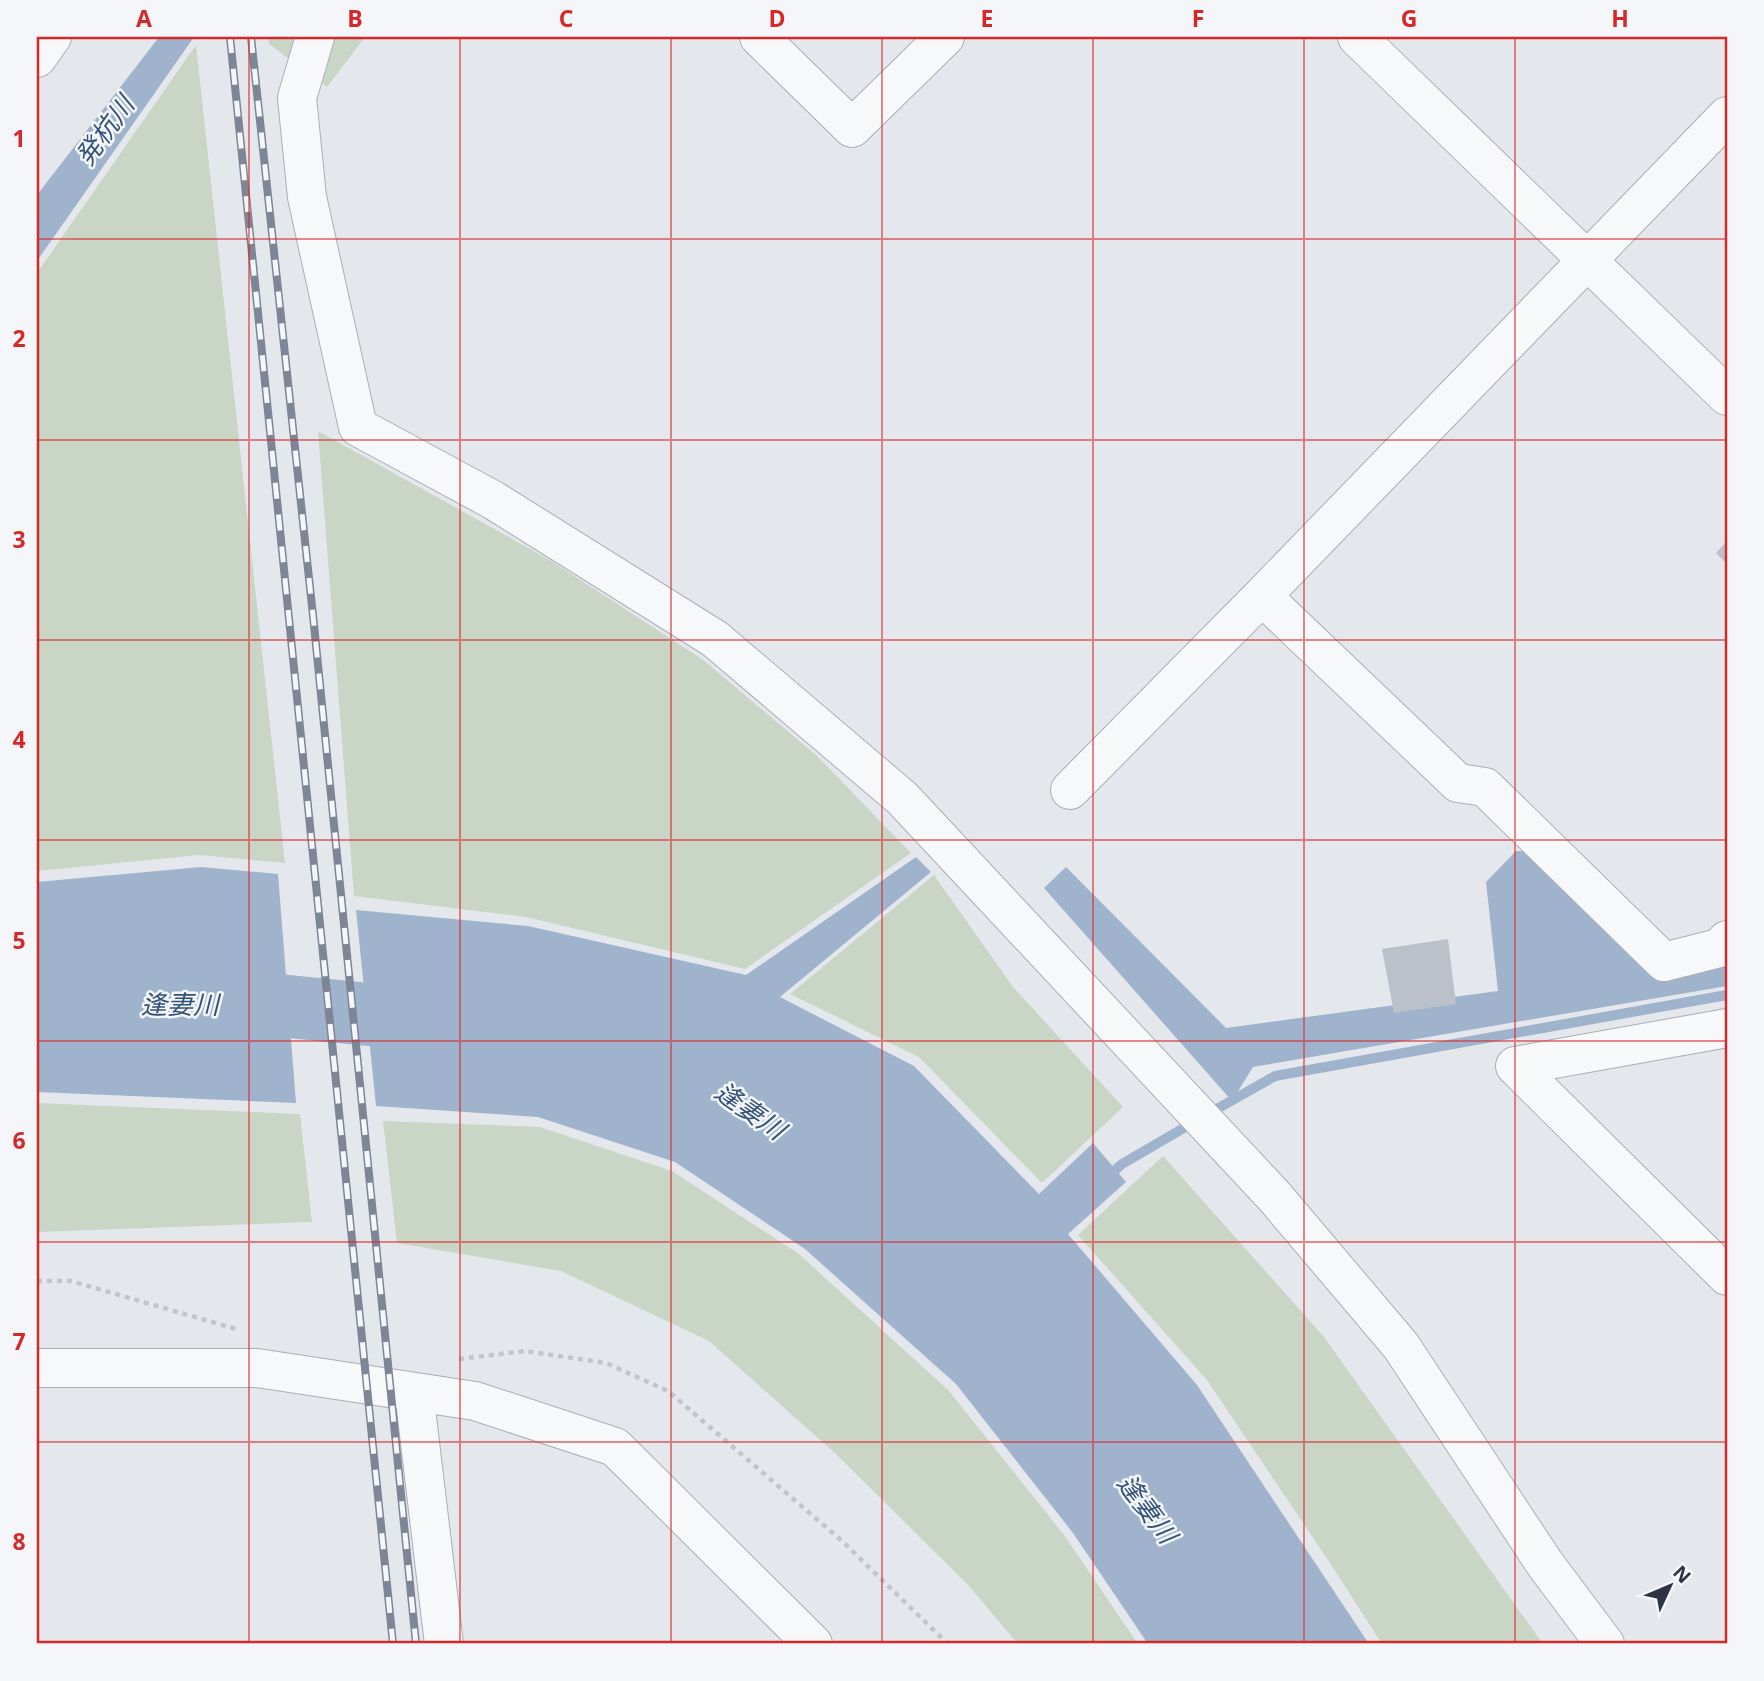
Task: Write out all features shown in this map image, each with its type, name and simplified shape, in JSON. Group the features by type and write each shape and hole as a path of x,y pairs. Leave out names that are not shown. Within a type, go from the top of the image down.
{"street":[{"path":"37,58 52,37"},
{"path":"315,37 297,98 307,197 358,428 493,500 715,639 902,798 1274,1196 1401,1346 1545,1564 1605,1644"},
{"path":"760,37 852,128 945,37"},
{"path":"1357,37 1727,396"},
{"path":"1070,790 1589,261 1727,116"},
{"path":"1262,596 1458,783 1485,787 1664,962 1719,948 1727,940"},
{"path":"1727,1028 1515,1066 1727,1276"},
{"path":"37,1368 257,1368 475,1401 615,1447 813,1644"},
{"path":"414,1392 444,1644"}],"path":[{"path":"37,1281 71,1281 242,1330"},
{"path":"456,1359 525,1351 606,1363 668,1391 842,1541 948,1644"}],"green space":[{"path":"268,37 365,37 327,87 269,44"},
{"path":"196,45 285,863 199,855 37,871 37,273"},
{"path":"318,431 548,559 702,659 817,756 911,853 745,969 526,917 354,896"},
{"path":"934,875 1013,987 1123,1107 1042,1183 919,1057 790,994"},
{"path":"37,1103 300,1114 312,1222 37,1232"},
{"path":"383,1121 540,1127 672,1171 799,1254 949,1391 1064,1535 1138,1644 1018,1644 969,1586 836,1454 709,1341 561,1271 397,1243"},
{"path":"1163,1156 1324,1337 1543,1644 1382,1644 1207,1380 1078,1235"}],"water":[{"name":"発杭川","path":"159,37 194,37 37,261 37,195"},
{"path":"1516,851 1552,852 1675,965 1727,955 1727,986 1253,1067 1232,1101 1044,888 1066,867 1226,1028 1498,991 1486,882"},
{"path":"916,857 931,872 780,997 914,1066 1039,1194 1093,1143 1126,1182 1068,1234 1197,1385 1369,1644 1148,1644 1073,1533 956,1384 805,1249 675,1162 538,1117 376,1106 356,910 528,926 746,975"},
{"path":"201,867 278,874 296,1103 37,1092 37,882"}],"building":[{"path":"1727,541 1727,564 1716,553"},
{"path":"1448,939 1456,1004 1394,1013 1382,949"}],"waterway":[{"path":"1208,1114 1275,1076 1727,995"},
{"name":"逢妻川","path":"37,1006 274,1005 453,1023"},
{"path":"1105,1179 1122,1164 1194,1122"}],"railway":[{"path":"230,37 393,1644"},
{"path":"251,37 314,625 416,1644"}]}
